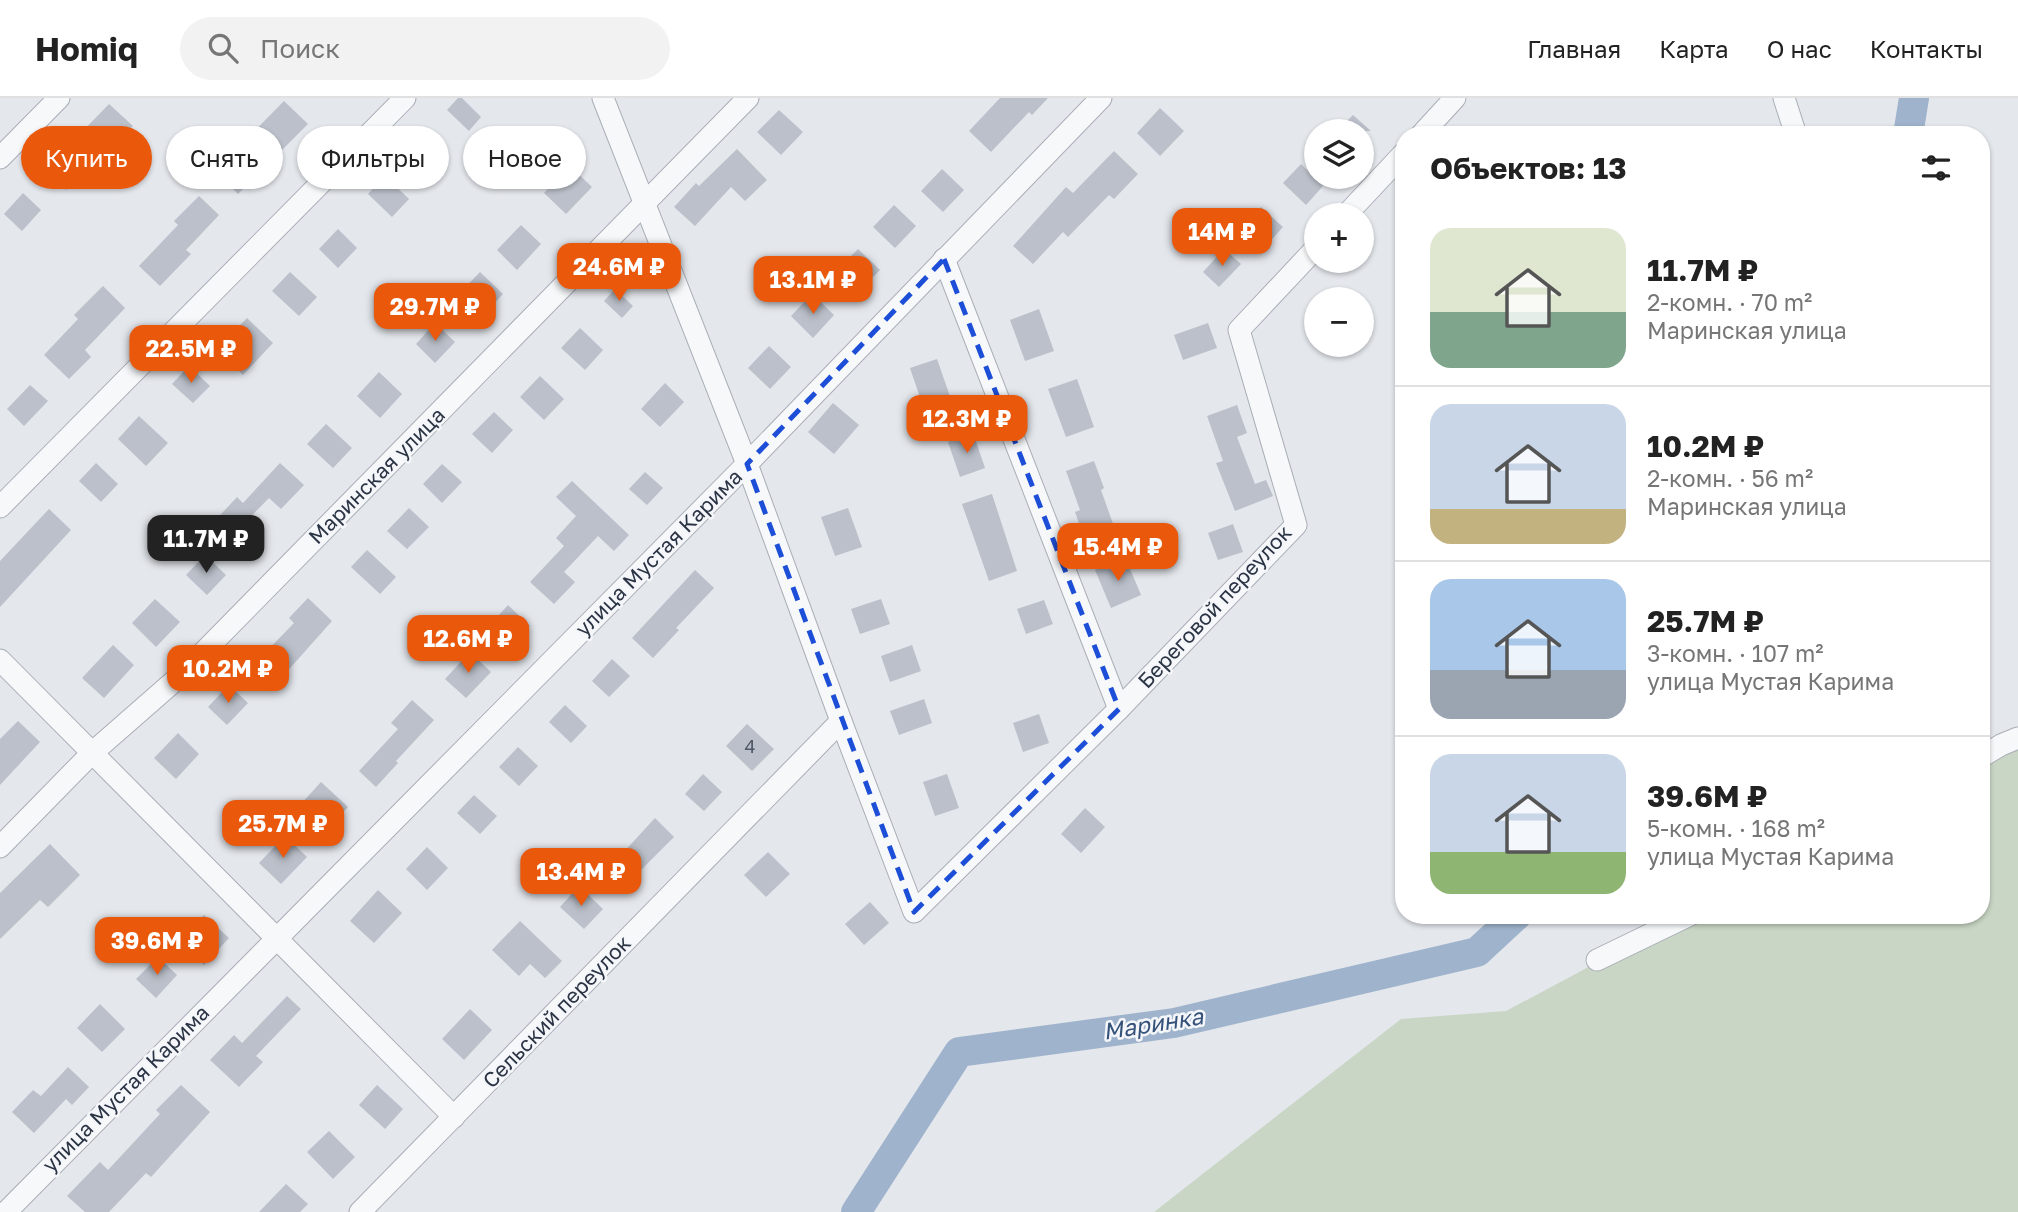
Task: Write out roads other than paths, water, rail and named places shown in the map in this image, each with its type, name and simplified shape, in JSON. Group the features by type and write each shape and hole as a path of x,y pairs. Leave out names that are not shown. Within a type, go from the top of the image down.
{"street":[{"path":"0,158 60,98"},
{"path":"0,507 405,98"},
{"path":"603,98 747,464 841,721"},
{"name":"Маринская улица","path":"0,847 92,753 180,676 748,98"},
{"name":"улица Мустая Карима","path":"6,1212 747,464 1101,98"},
{"path":"1429,126 1455,98"},
{"path":"1784,98 1793,126"},
{"path":"1357,203 1395,163"},
{"path":"944,259 1119,709"},
{"name":"Береговой переулок","path":"841,721 914,912 1119,709 1296,525 1239,330 1304,261"},
{"path":"0,660 454,1117"},
{"name":"Сельский переулок","path":"360,1212 841,721"},
{"path":"1990,752 2018,738"},
{"path":"1597,960 1671,924"}],"waterway":[{"name":"Маринка","path":"1909,126 1914,98"},
{"name":"Маринка","path":"856,1212 959,1052 1174,1023 1477,952 1507,924"}]}
